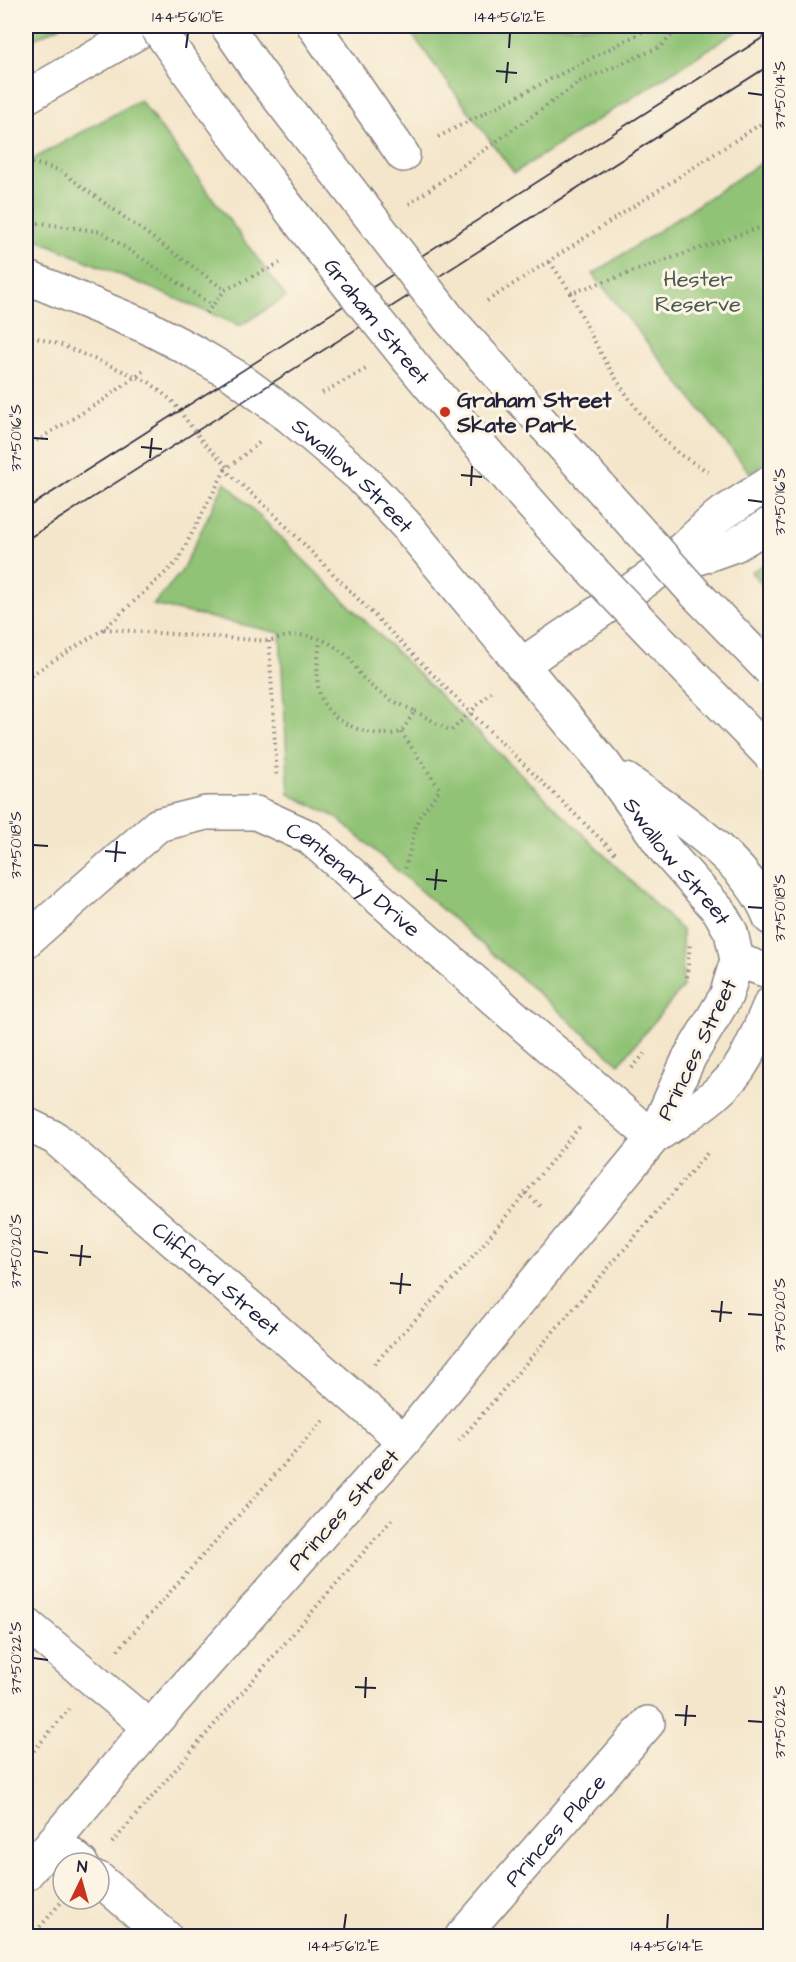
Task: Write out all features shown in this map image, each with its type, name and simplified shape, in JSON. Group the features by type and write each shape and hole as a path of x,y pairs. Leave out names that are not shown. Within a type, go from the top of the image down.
{"street":[{"path":"26,97 149,26"},
{"name":"Graham Street","path":"156,26 306,233 410,363 549,523 771,755"},
{"path":"227,26 258,71 450,320 694,592 771,670"},
{"path":"314,26 403,155"},
{"name":"Swallow Street","path":"26,277 147,327 235,376 313,435 382,498 605,765 666,851 696,882 727,922 737,960"},
{"path":"521,665 655,573 717,517 771,483"},
{"path":"717,517 735,545"},
{"path":"655,573 735,545 771,524"},
{"name":"Swallow Street","path":"605,765 678,817 734,863 752,883 771,918"},
{"name":"Centenary Drive","path":"26,940 158,825 206,813 256,813 309,837 653,1138"},
{"path":"737,960 771,972"},
{"name":"Princes Street","path":"653,1138 688,1058 723,1003 733,980 737,960"},
{"name":"Princes Street","path":"26,1874 150,1727 404,1441 653,1138 710,1098 734,1073 745,1060 771,1004"},
{"name":"Clifford Street","path":"26,1124 55,1138 347,1394 404,1441"},
{"path":"26,1624 150,1727"},
{"name":"Princes Place","path":"462,1936 648,1723"},
{"path":"55,1841 67,1851"},
{"path":"111,1889 165,1936"}],"path":[{"path":"403,155 654,26"},
{"path":"702,481 711,474 677,451 631,400 593,342 571,293 550,262 771,118"},
{"path":"26,161 59,170 225,290"},
{"path":"26,221 102,232 213,306"},
{"path":"571,293 771,224"},
{"path":"26,335 61,345 149,382 172,401 203,442 228,467"},
{"path":"26,678 104,629 177,562 225,470 271,511 469,711 622,859"},
{"path":"104,629 268,641 292,633 307,635 348,657 364,679 390,700 451,731 469,711 521,665"},
{"path":"268,641 279,823"},
{"path":"320,641 316,676 321,699 330,714 367,733 389,735 401,732 415,711"},
{"path":"394,910 418,819 440,789 401,732"},
{"path":"686,982 690,935"},
{"path":"26,1760 62,1718 91,1678 168,1597 347,1394 467,1264 650,1047"},
{"path":"32,1936 54,1911"}],"green space":[{"path":"26,26 61,26 26,43"},
{"path":"406,26 745,26 514,173"},
{"path":"140,100 286,297 240,326 26,235 26,163"},
{"name":"Hester Reserve","path":"770,157 770,460 750,473 593,274"},
{"path":"225,482 463,718 682,930 683,987 619,1064 336,817 289,794 280,633 153,605 181,572"},
{"path":"770,561 770,593 751,572"}],"tram line":[{"path":"26,509 770,33"},
{"path":"26,540 770,65"}],"place":[{"name":"Graham Street Skate Park","path":"445,412"}]}
